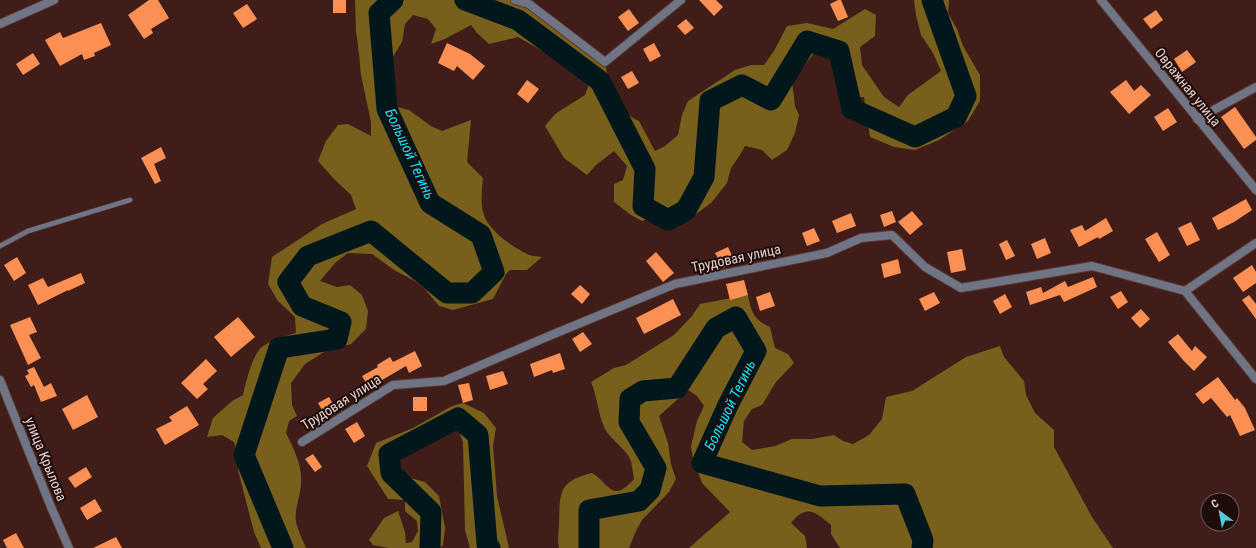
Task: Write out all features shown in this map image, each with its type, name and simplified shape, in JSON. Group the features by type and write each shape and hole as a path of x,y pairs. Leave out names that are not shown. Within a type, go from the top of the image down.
{"street":[{"path":"0,24 54,0"},
{"path":"515,0 532,2 605,62 681,0"},
{"name":"Овражная улица","path":"1101,0 1256,190"},
{"path":"1197,119 1256,87"},
{"name":"Трудовая улица","path":"302,442 393,385 444,381 676,284 827,253 861,238 892,235 926,267 961,288 1092,266 1185,291"},
{"path":"1256,243 1185,291 1256,380"},
{"name":"улица Крылова","path":"0,380 50,507 69,548"}],"lane":[{"path":"0,246 28,231 130,200"}],"shaded area":[{"path":"355,0 515,0 529,4 605,62 614,97 624,111 639,121 655,151 665,146 678,135 682,115 688,101 735,70 751,65 764,65 774,51 787,26 807,23 833,29 865,9 876,15 875,36 860,47 862,65 884,97 899,107 908,95 941,71 933,53 921,35 914,0 949,0 948,13 957,29 963,46 980,75 980,101 968,121 939,140 915,150 894,147 870,137 864,97 842,98 830,54 815,52 792,81 795,106 799,115 795,133 787,150 772,160 762,150 745,146 731,168 727,183 711,203 696,214 679,222 668,213 642,221 631,215 614,202 614,184 623,180 627,166 614,151 596,165 587,175 564,158 545,126 555,114 585,95 589,84 579,72 518,37 489,44 471,25 445,39 431,44 436,29 428,19 413,15 405,24 402,42 389,63 389,90 397,107 409,110 431,126 442,131 471,120 467,162 483,178 482,206 487,221 496,233 515,247 529,255 542,257 527,270 510,270 506,274 493,299 453,310 439,306 424,288 413,280 394,270 372,254 348,253 335,263 320,281 337,287 350,285 362,295 368,311 366,329 351,344 324,352 305,364 291,383 292,405 297,416 289,421 286,433 299,463 301,487 296,512 296,522 306,548 261,548 254,532 238,470 237,451 234,442 222,435 207,437 213,418 232,401 243,395 251,366 259,350 271,342 296,333 295,317 278,301 268,284 272,257 322,224 356,209 351,195 318,161 326,141 338,125 348,124 371,136 371,122 361,75 356,31"},
{"path":"748,295 750,306 754,315 770,327 775,348 788,354 794,363 776,382 762,405 752,409 744,421 742,442 752,450 775,446 792,439 812,439 834,435 843,441 853,444 869,435 882,419 886,397 912,391 966,357 1000,346 1004,357 1024,381 1026,395 1035,413 1054,430 1054,447 1092,517 1113,548 840,548 831,534 831,525 815,513 806,512 801,513 791,523 805,536 807,548 689,548 730,512 702,483 693,459 691,446 697,421 704,406 697,396 688,390 659,416 668,443 671,464 676,479 669,492 642,520 629,548 559,548 558,539 561,496 567,484 581,476 592,473 612,490 616,491 627,486 634,479 629,456 610,436 604,427 591,382 614,368 626,365 674,335 692,316 700,304"},
{"path":"463,403 484,413 496,428 493,446 497,496 509,548 470,548 465,530 463,443 457,424 417,445 397,463 399,475 425,482 439,496 445,528 443,545 440,548 389,548 373,545 369,540 384,518 398,511 405,532 406,543 412,542 418,531 417,521 405,511 405,500 388,499 367,466 376,443 413,428 452,406"}],"building":[{"path":"149,0 158,0 169,18 151,29 153,33 144,39 128,15"},
{"path":"333,0 346,0 346,13 333,13"},
{"path":"699,0 716,0 723,7 714,16"},
{"path":"841,0 848,17 838,21 830,4"},
{"path":"247,4 257,19 243,28 233,13"},
{"path":"629,9 639,23 628,31 618,17"},
{"path":"1156,10 1163,20 1151,29 1143,19"},
{"path":"686,19 694,28 685,35 677,26"},
{"path":"101,23 111,45 94,53 95,56 84,60 82,54 60,66 45,40 60,32 63,38"},
{"path":"447,43 470,54 485,66 473,80 457,66 454,71 438,63"},
{"path":"654,43 661,56 650,62 643,49"},
{"path":"1187,50 1196,62 1182,72 1174,59"},
{"path":"33,53 40,64 23,75 16,64"},
{"path":"632,71 639,83 628,89 621,77"},
{"path":"527,80 539,89 528,103 517,94"},
{"path":"1126,80 1134,91 1141,85 1151,95 1129,114 1110,92"},
{"path":"1235,107 1256,137 1256,140 1244,149 1221,117"},
{"path":"1168,108 1177,122 1163,131 1154,117"},
{"path":"161,147 166,158 154,164 161,181 155,184 141,158"},
{"path":"1246,199 1252,210 1234,222 1218,230 1212,218"},
{"path":"892,211 896,222 884,227 880,215"},
{"path":"912,211 923,224 910,235 898,222"},
{"path":"851,213 856,226 837,233 832,221"},
{"path":"1106,218 1113,231 1099,239 1098,237 1079,247 1070,230 1082,225 1085,231"},
{"path":"1191,222 1200,240 1187,246 1178,228"},
{"path":"814,228 820,241 807,246 802,233"},
{"path":"1157,232 1170,255 1159,262 1145,239"},
{"path":"1045,238 1051,253 1037,259 1031,244"},
{"path":"1007,240 1015,256 1006,260 999,244"},
{"path":"728,247 735,262 723,268 715,253"},
{"path":"962,249 966,270 951,273 947,252"},
{"path":"656,252 674,273 663,282 646,261"},
{"path":"17,257 26,273 14,281 4,265"},
{"path":"898,259 901,273 884,278 881,264"},
{"path":"1252,265 1256,272 1256,283 1243,292 1233,278"},
{"path":"81,273 85,283 38,305 28,285 43,278 48,287"},
{"path":"1093,277 1097,287 1064,302 1060,295 1030,305 1026,292 1041,287 1043,293 1065,281 1068,287"},
{"path":"744,280 748,295 730,300 726,284"},
{"path":"580,285 590,294 582,304 571,294"},
{"path":"1121,291 1128,302 1118,309 1110,297"},
{"path":"770,292 775,306 760,311 756,297"},
{"path":"934,292 940,303 925,311 919,299"},
{"path":"1005,294 1012,307 1000,314 993,301"},
{"path":"1249,295 1256,304 1256,319 1242,300"},
{"path":"673,299 681,315 644,334 636,318"},
{"path":"1141,309 1150,319 1140,328 1131,318"},
{"path":"30,317 37,332 29,335 41,358 28,365 10,325"},
{"path":"238,317 255,337 231,357 214,337"},
{"path":"583,332 592,344 580,352 572,339"},
{"path":"1178,334 1192,351 1195,346 1207,357 1194,371 1168,342"},
{"path":"415,351 422,366 409,373 406,366 377,383 379,386 371,391 362,376 378,367 377,365 390,357 393,362"},
{"path":"560,353 565,369 553,373 552,370 534,377 530,364"},
{"path":"206,359 217,371 203,384 208,389 197,399 181,383"},
{"path":"34,367 44,387 51,383 57,396 41,402 34,385 31,387 25,376 29,374 27,370"},
{"path":"503,371 508,384 490,390 486,376"},
{"path":"1218,377 1235,400 1237,398 1245,408 1255,430 1240,436 1230,415 1227,417 1211,398 1203,404 1195,394"},
{"path":"469,383 473,400 463,403 458,385"},
{"path":"87,395 98,417 73,430 62,409"},
{"path":"329,397 337,411 326,417 318,403"},
{"path":"413,397 427,397 427,411 413,411"},
{"path":"187,406 199,425 165,445 156,429 172,421 169,417"},
{"path":"357,422 365,436 354,443 345,429"},
{"path":"313,454 322,467 315,472 305,459"},
{"path":"86,467 92,477 75,488 68,478"},
{"path":"95,499 102,511 87,520 80,508"},
{"path":"16,533 24,548 7,548 3,540"},
{"path":"116,537 122,548 93,548"}],"waterway":[{"name":"Большой Тегинь","path":"283,548 244,455 279,348 337,339 341,322 302,306 288,282 308,256 371,231 447,293 472,293 494,272 481,235 430,203 387,109 379,13 393,0"},
{"name":"Большой Тегинь","path":"465,0 518,20 600,81 645,169 643,206 668,220 686,210 704,177 710,101 742,85 771,100 807,41 839,51 852,109 915,137 956,117 966,96 932,0"},
{"name":"Большой Тегинь","path":"589,548 589,510 639,501 650,490 656,468 629,422 630,399 643,391 677,388 716,328 736,317 756,351 728,405 702,463 820,496 905,494 923,540 922,548"},
{"name":"Большой Тегинь","path":"430,548 431,512 391,473 389,454 458,418 478,435 487,544 490,548"}]}
